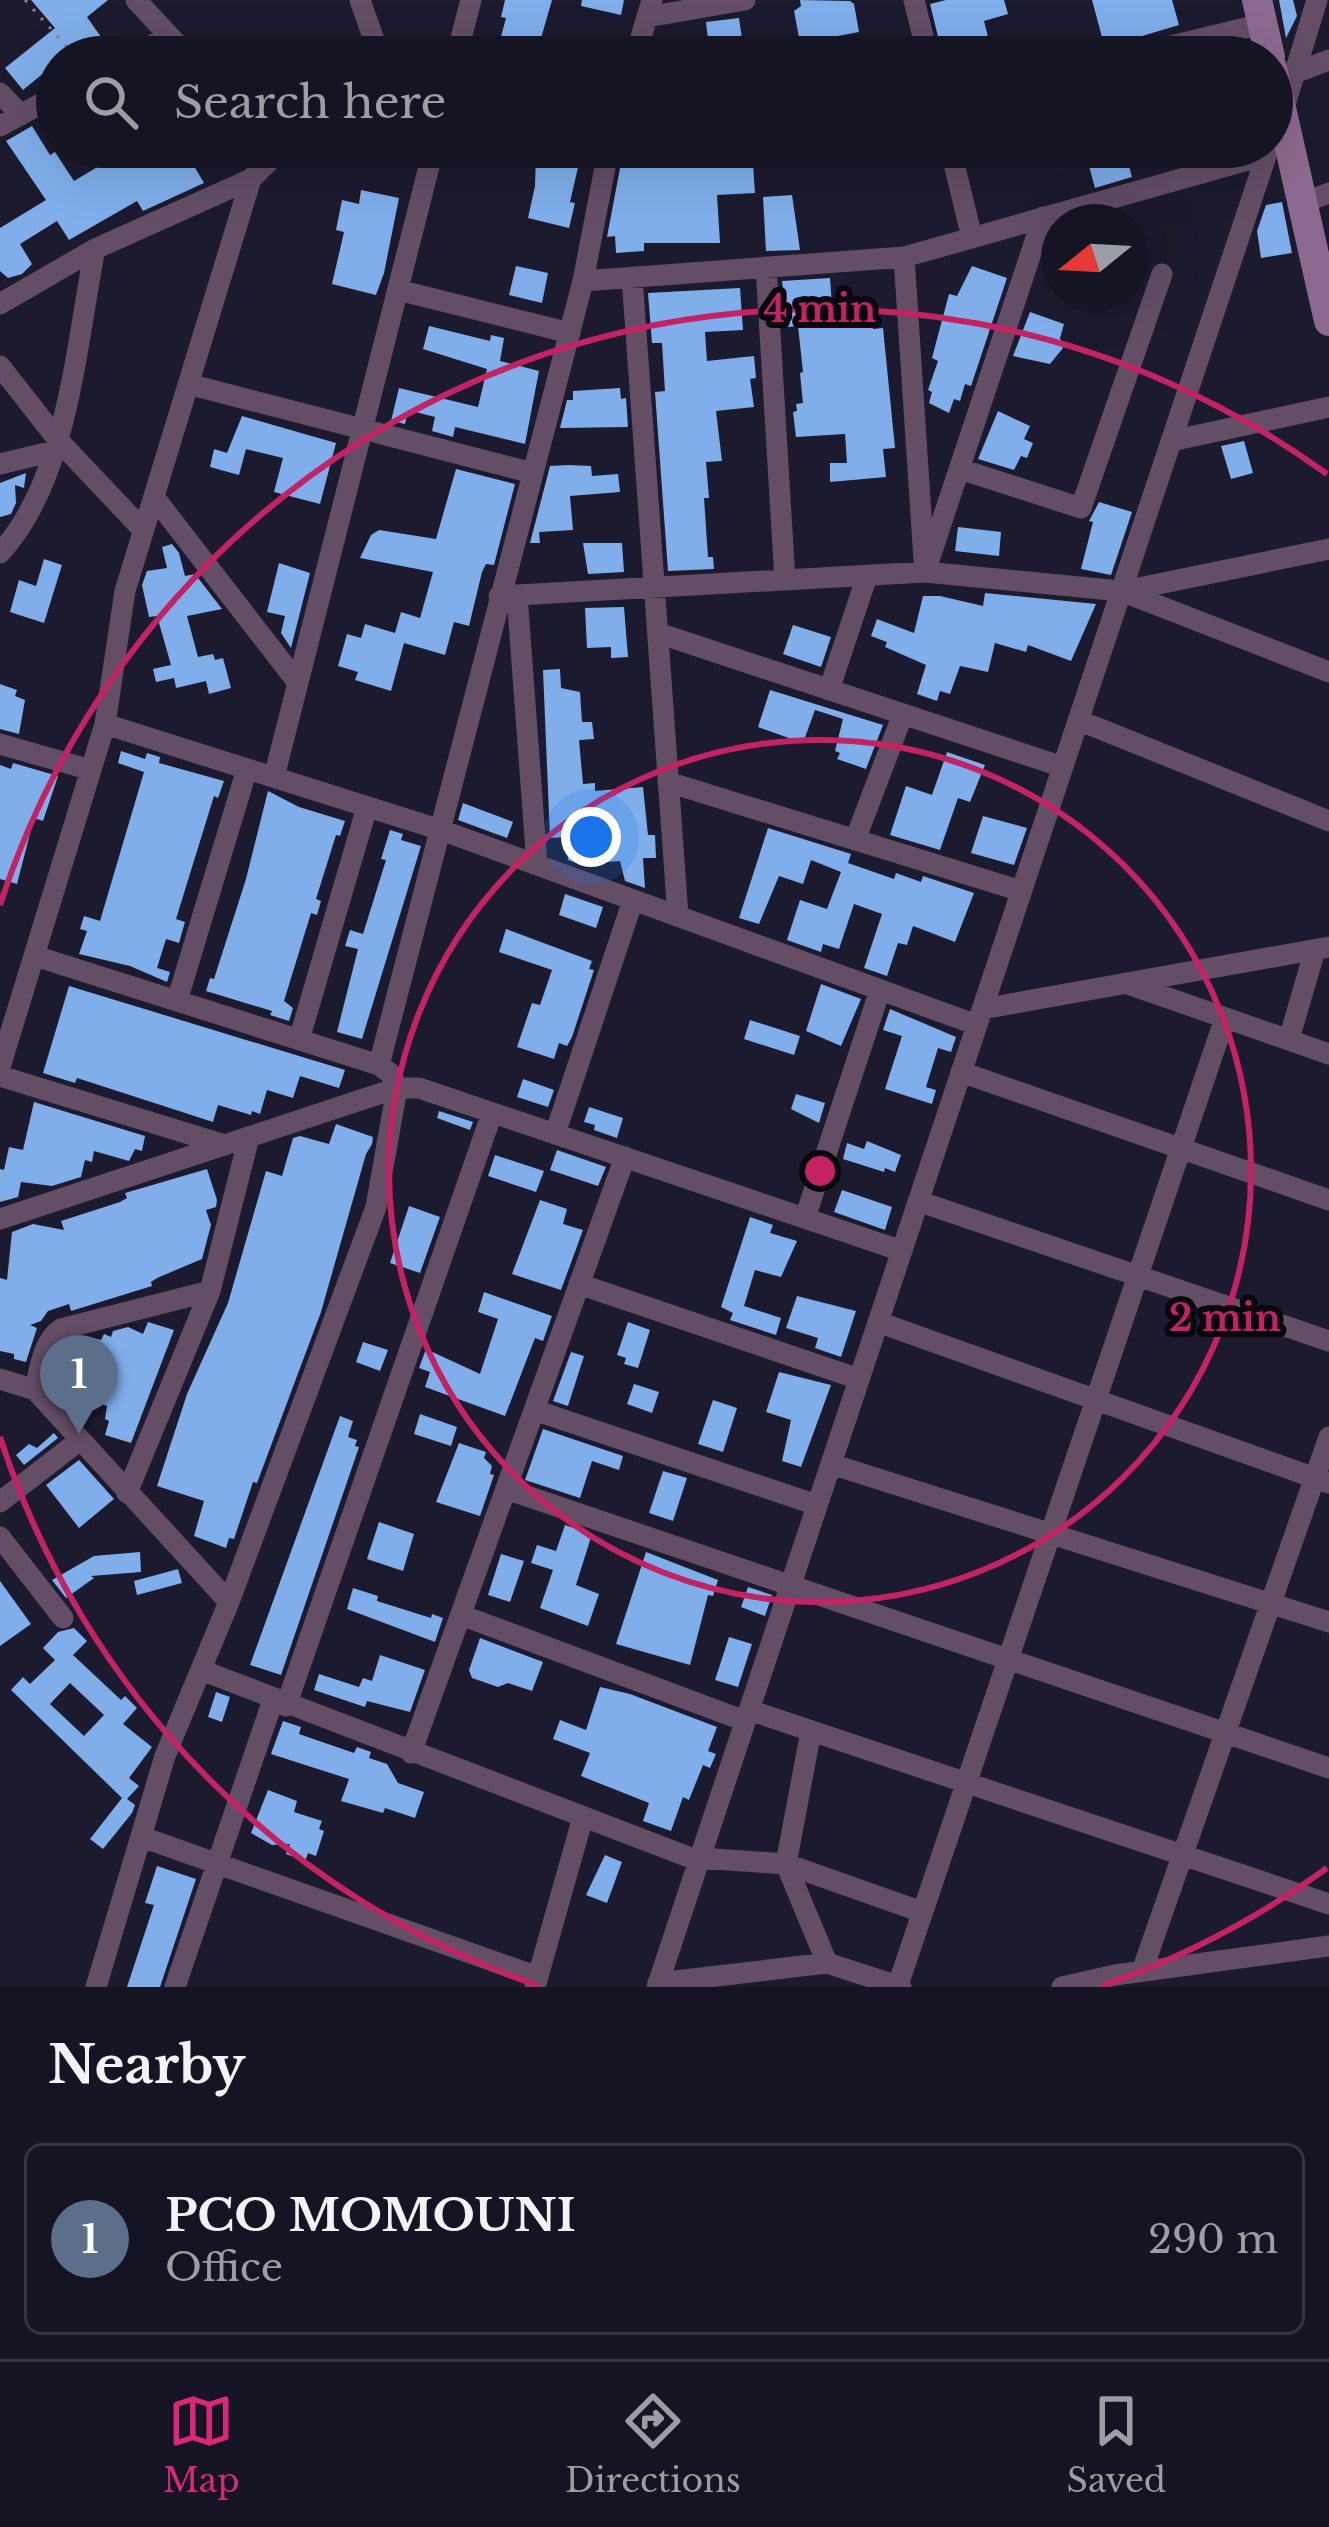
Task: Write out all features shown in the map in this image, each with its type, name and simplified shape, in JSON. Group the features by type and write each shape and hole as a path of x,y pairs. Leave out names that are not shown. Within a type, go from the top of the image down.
{"street":[{"path":"137,0 170,36"},
{"path":"360,0 373,36"},
{"path":"462,36 471,0"},
{"path":"649,9 746,0"},
{"path":"914,0 923,36"},
{"path":"1293,41 1317,0"},
{"path":"1188,36 1259,12"},
{"path":"1293,64 1329,60"},
{"path":"0,93 21,115"},
{"path":"0,126 36,107"},
{"path":"1293,166 1316,198 1329,321"},
{"path":"225,1145 0,1071 105,724 125,591 251,179 260,168"},
{"path":"274,777 429,168"},
{"path":"380,1065 508,596 605,168"},
{"path":"955,168 972,238"},
{"path":"1084,204 1189,168"},
{"path":"1225,1018 900,1986 833,1972 658,1985 1263,168"},
{"path":"0,304 95,249 251,179"},
{"path":"583,281 904,257 1041,219"},
{"path":"925,572 1041,224"},
{"path":"0,554 24,524 56,445 95,249"},
{"path":"904,257 925,572"},
{"path":"766,267 785,580"},
{"path":"959,469 1081,508 1162,274"},
{"path":"632,278 678,916"},
{"path":"398,290 569,333"},
{"path":"0,366 56,445 143,530"},
{"path":"188,384 533,473"},
{"path":"1171,441 1329,407"},
{"path":"0,464 56,445"},
{"path":"154,497 298,683"},
{"path":"1121,591 1329,550"},
{"path":"508,596 925,572 1121,591 1329,672"},
{"path":"829,690 867,575"},
{"path":"508,596 537,865"},
{"path":"658,633 1063,766"},
{"path":"855,840 903,714"},
{"path":"1078,720 1329,820"},
{"path":"105,724 441,830 880,990 980,1017 1322,948"},
{"path":"0,744 92,770"},
{"path":"177,1001 247,769"},
{"path":"668,782 1021,891"},
{"path":"299,1040 367,807"},
{"path":"555,1134 633,900"},
{"path":"1289,1039 1322,948"},
{"path":"35,956 380,1065 397,1088 376,1207 229,1603 165,1756 96,1987"},
{"path":"1128,984 1329,1054"},
{"path":"805,1218 880,990"},
{"path":"961,1072 1329,1200"},
{"path":"0,1219 397,1088 418,1088 902,1251"},
{"path":"175,1987 492,1113"},
{"path":"127,1493 210,1291 249,1137"},
{"path":"412,1753 625,1157"},
{"path":"918,1201 1329,1341"},
{"path":"580,1284 859,1379"},
{"path":"35,1390 51,1336 61,1329 210,1291"},
{"path":"878,1322 1322,1481"},
{"path":"0,1379 35,1390 229,1603"},
{"path":"534,1411 817,1505"},
{"path":"1142,1971 1271,1603 1322,1481 1329,1437"},
{"path":"0,1502 80,1440"},
{"path":"831,1464 1329,1622"},
{"path":"506,1489 1329,1768"},
{"path":"0,1538 63,1618"},
{"path":"461,1615 747,1716 812,1731 1329,1904"},
{"path":"201,1670 699,1860 786,1864 922,1912"},
{"path":"812,1731 786,1864 833,1972"},
{"path":"142,1837 536,1982 583,1817"},
{"path":"1062,1987 1116,1981 1142,1971 1329,1946"}],"path":[{"path":"25,0 57,36"}],"building":[{"path":"31,0 108,0 87,17 100,36 45,36 55,28"},
{"path":"505,0 552,0 542,36 501,36 506,18 501,17"},
{"path":"582,0 624,0 621,15 581,6"},
{"path":"800,0 850,1 859,32 799,36 794,11 801,6"},
{"path":"1004,0 1008,14 984,21 988,36 938,36 930,4"},
{"path":"1092,0 1172,0 1179,25 1142,36 1102,36"},
{"path":"1279,0 1293,0 1297,16 1286,36"},
{"path":"739,18 742,36 708,36 706,22"},
{"path":"36,43 36,79 23,90 5,68"},
{"path":"32,126 36,168 65,168 74,181 96,168 195,168 204,183 143,211 137,201 69,240 57,221 20,244 32,264 8,278 0,271 0,228 46,200 6,141"},
{"path":"536,168 578,168 569,228 528,218"},
{"path":"620,168 753,168 755,193 717,195 720,243 644,243 644,251 616,253 615,236 607,237"},
{"path":"1090,168 1130,168 1132,177 1095,188"},
{"path":"361,190 399,198 376,295 332,284 344,232 336,230 342,200 359,204"},
{"path":"792,195 800,250 766,251 763,197"},
{"path":"1282,202 1292,253 1261,258 1257,231 1266,205"},
{"path":"516,266 548,273 542,303 509,295"},
{"path":"972,266 1007,278 971,386 965,384 960,401 954,399 949,413 929,403 932,392 928,390 938,361 932,358 949,294 957,296"},
{"path":"830,278 833,319 871,315 873,329 883,328 895,448 883,449 886,477 830,482 830,463 847,463 845,434 796,437 793,412 796,404 803,403 803,372 798,326 788,327 782,281"},
{"path":"740,288 743,330 705,332 707,361 754,356 756,378 750,379 754,407 716,411 722,461 706,462 709,498 704,498 708,557 713,557 714,569 668,571 655,392 665,391 662,343 652,343 648,293"},
{"path":"1030,312 1064,324 1063,348 1050,364 1013,356"},
{"path":"429,326 490,341 491,335 504,338 500,361 539,371 525,444 455,427 453,437 432,431 435,417 408,410 405,424 391,421 399,388 478,407 487,369 423,349"},
{"path":"620,388 621,399 626,398 628,427 560,428 573,391"},
{"path":"998,411 1030,426 1024,439 1033,443 1027,458 1021,456 1014,470 978,459"},
{"path":"242,416 336,443 320,504 274,492 283,458 246,449 239,475 210,467 214,449 227,453"},
{"path":"1244,441 1253,473 1231,479 1221,446"},
{"path":"550,466 591,466 592,476 618,474 620,492 570,496 573,530 539,532 540,543 530,543"},
{"path":"456,469 515,484 494,565 486,564 482,572 469,626 454,622 445,655 404,643 391,691 355,680 358,672 338,666 347,634 361,638 365,624 395,633 401,612 420,618 433,572 360,558 371,535 379,530 436,539"},
{"path":"26,473 24,488 15,485 11,514 0,517 0,483"},
{"path":"1099,502 1132,512 1111,575 1081,569 1093,522 1089,521"},
{"path":"958,527 1001,532 999,556 955,551"},
{"path":"583,543 622,543 624,572 588,574"},
{"path":"172,544 185,576 195,574 222,609 187,616 198,657 223,658 231,688 209,694 206,681 176,688 174,678 156,682 153,669 171,665 157,616 149,617 142,585 147,571 167,568 162,547"},
{"path":"44,559 62,565 44,623 10,612 19,580 36,586"},
{"path":"279,563 310,573 291,648 281,633 285,616 267,612"},
{"path":"985,593 1096,604 1071,661 1028,645 1026,652 995,643 988,672 960,666 950,694 940,691 937,701 917,694 926,665 871,636 877,619 914,633 923,596 983,606"},
{"path":"624,607 628,657 611,658 611,647 587,648 585,608"},
{"path":"793,625 831,637 821,667 783,654"},
{"path":"560,669 561,688 580,692 582,722 592,722 594,739 579,740 583,784 595,783 595,791 643,787 648,835 655,835 656,858 643,858 645,888 625,881 620,861 580,864 568,860 566,837 550,838 543,670"},
{"path":"0,684 17,690 15,696 25,700 19,734 0,729"},
{"path":"770,690 883,725 866,769 837,759 843,719 815,710 803,743 758,727"},
{"path":"121,751 145,759 147,753 160,757 159,763 224,781 218,798 214,796 176,919 185,922 179,943 166,939 157,968 170,972 167,982 130,966 79,954 87,931 80,929 84,916 100,921 144,772 118,763"},
{"path":"947,752 985,765 970,802 958,798 940,850 890,835 906,786 932,795"},
{"path":"13,763 58,776 43,821 34,818 17,884 0,879 0,765 11,769"},
{"path":"268,791 299,807 345,821 340,836 336,835 316,899 321,901 317,915 311,913 284,1001 293,1008 289,1021 270,1015 272,1011 206,991 246,879"},
{"path":"463,803 513,822 507,838 458,820"},
{"path":"983,816 1027,828 1014,865 971,853"},
{"path":"768,828 851,854 848,863 894,879 896,873 921,882 923,876 974,893 955,942 913,926 907,945 898,943 887,976 864,968 882,914 854,904 839,949 823,944 821,952 787,940 800,900 827,909 841,872 811,860 803,884 779,876 759,924 739,918"},
{"path":"390,830 403,834 401,840 421,846 362,1039 337,1032 358,949 345,946 350,930 363,934 386,860 381,859"},
{"path":"565,894 603,907 596,928 559,915"},
{"path":"506,929 592,961 589,969 594,970 572,1037 567,1046 559,1043 554,1059 517,1047 532,1003 540,1005 552,970 499,952"},
{"path":"821,984 861,999 841,1046 806,1031"},
{"path":"69,986 345,1070 339,1088 300,1076 293,1098 267,1090 260,1114 218,1105 213,1122 77,1078 75,1083 43,1073"},
{"path":"890,1009 956,1037 951,1052 938,1048 926,1087 936,1090 932,1104 885,1089 902,1036 883,1030"},
{"path":"750,1020 800,1036 794,1055 744,1039"},
{"path":"523,1079 554,1090 548,1107 517,1097"},
{"path":"796,1094 825,1103 819,1123 791,1109"},
{"path":"34,1102 145,1136 142,1151 135,1149 129,1161 94,1151 92,1162 85,1160 81,1177 52,1186 21,1182 18,1197 0,1202 0,1169 4,1170 9,1147 23,1150"},
{"path":"589,1107 623,1118 617,1138 584,1122"},
{"path":"439,1111 473,1122 470,1130 437,1118"},
{"path":"336,1124 373,1137 372,1144 321,1312 257,1483 253,1482 234,1539 229,1538 226,1548 194,1536 204,1501 157,1486 187,1394 228,1303 266,1171 282,1176 293,1138 329,1144"},
{"path":"867,1141 901,1155 895,1172 843,1159 847,1143 864,1149"},
{"path":"557,1150 606,1167 598,1186 550,1170"},
{"path":"495,1155 544,1171 536,1192 488,1176"},
{"path":"207,1169 217,1200 216,1207 206,1210 211,1225 202,1259 157,1278 152,1286 71,1311 69,1304 48,1311 30,1325 37,1328 26,1362 0,1351 0,1278 7,1280 12,1232 33,1224 64,1230 61,1221 120,1202 127,1198 125,1193"},
{"path":"842,1190 892,1207 885,1230 834,1212"},
{"path":"540,1200 567,1209 563,1224 583,1230 561,1290 512,1274"},
{"path":"409,1206 440,1217 420,1273 390,1263"},
{"path":"750,1217 773,1225 770,1233 797,1241 781,1277 755,1270 744,1306 781,1318 776,1335 730,1320 733,1313 721,1307"},
{"path":"484,1292 552,1316 543,1341 535,1338 505,1416 425,1387 430,1372 419,1368 426,1349 480,1374 498,1319 478,1312"},
{"path":"797,1296 856,1311 841,1357 815,1348 818,1338 786,1328"},
{"path":"148,1322 174,1330 131,1443 105,1435 107,1406 78,1396 81,1389 69,1385 72,1357 61,1352 71,1342 93,1350 89,1337 101,1340 104,1334 111,1337 113,1331 128,1327 143,1334"},
{"path":"628,1322 650,1330 638,1368 624,1364 626,1358 617,1355"},
{"path":"363,1342 388,1350 380,1371 356,1362"},
{"path":"571,1352 584,1356 568,1406 553,1401"},
{"path":"779,1372 831,1385 801,1467 782,1461 791,1420 766,1412"},
{"path":"634,1384 659,1392 652,1413 627,1404"},
{"path":"713,1400 737,1408 723,1452 698,1444"},
{"path":"420,1414 457,1427 451,1446 414,1434"},
{"path":"340,1416 353,1421 348,1437 357,1440 359,1447 281,1675 250,1665"},
{"path":"543,1429 623,1456 619,1470 592,1461 580,1498 525,1480"},
{"path":"54,1433 58,1438 24,1465 16,1455 29,1444 37,1448"},
{"path":"459,1443 486,1452 484,1458 492,1466 490,1474 494,1475 480,1516 436,1502"},
{"path":"79,1460 114,1499 79,1528 46,1485"},
{"path":"663,1471 687,1478 673,1521 649,1513"},
{"path":"379,1522 414,1534 403,1571 367,1559"},
{"path":"565,1525 592,1534 576,1585 599,1594 588,1626 540,1608 553,1570 531,1563 537,1545 556,1551"},
{"path":"140,1552 141,1572 91,1576 94,1578 66,1598 52,1580 94,1556"},
{"path":"646,1552 718,1580 713,1596 708,1595 690,1665 616,1644"},
{"path":"501,1554 524,1561 510,1602 488,1595"},
{"path":"178,1569 182,1583 137,1595 134,1581"},
{"path":"0,1581 31,1624 0,1646"},
{"path":"748,1587 772,1595 765,1616 741,1607"},
{"path":"353,1588 378,1596 377,1601 443,1618 435,1642 347,1609"},
{"path":"74,1628 87,1641 73,1655 121,1700 125,1696 137,1708 123,1724 152,1747 129,1778 139,1786 127,1799 135,1805 132,1813 103,1849 90,1839 122,1798 11,1690 23,1677 30,1684 55,1660 43,1648 58,1632","holes":["70,1683 104,1715 84,1736 50,1704"]},
{"path":"729,1637 752,1644 738,1687 715,1680"},
{"path":"480,1638 543,1662 532,1691 472,1678 469,1670"},
{"path":"380,1655 425,1670 410,1712 367,1701 365,1707 314,1690 319,1674 359,1687 363,1678 372,1681"},
{"path":"600,1687 717,1727 708,1751 716,1754 710,1768 703,1765 689,1800 683,1797 671,1831 643,1821 649,1803 581,1776 590,1753 553,1739 560,1720 586,1730"},
{"path":"216,1692 230,1697 222,1722 208,1717"},
{"path":"283,1721 301,1727 299,1734 354,1753 357,1747 371,1752 369,1758 387,1764 398,1783 424,1792 415,1818 341,1801 349,1779 271,1754"},
{"path":"268,1790 297,1801 294,1812 322,1821 319,1829 324,1831 316,1856 308,1853 305,1861 286,1854 290,1844 272,1845 251,1833"},
{"path":"605,1855 622,1862 607,1903 586,1895"},
{"path":"157,1866 196,1879 160,1987 127,1987 154,1905 145,1903"}],"place":[{"name":"PCO MOMOUNI","path":"79,1434"}]}
